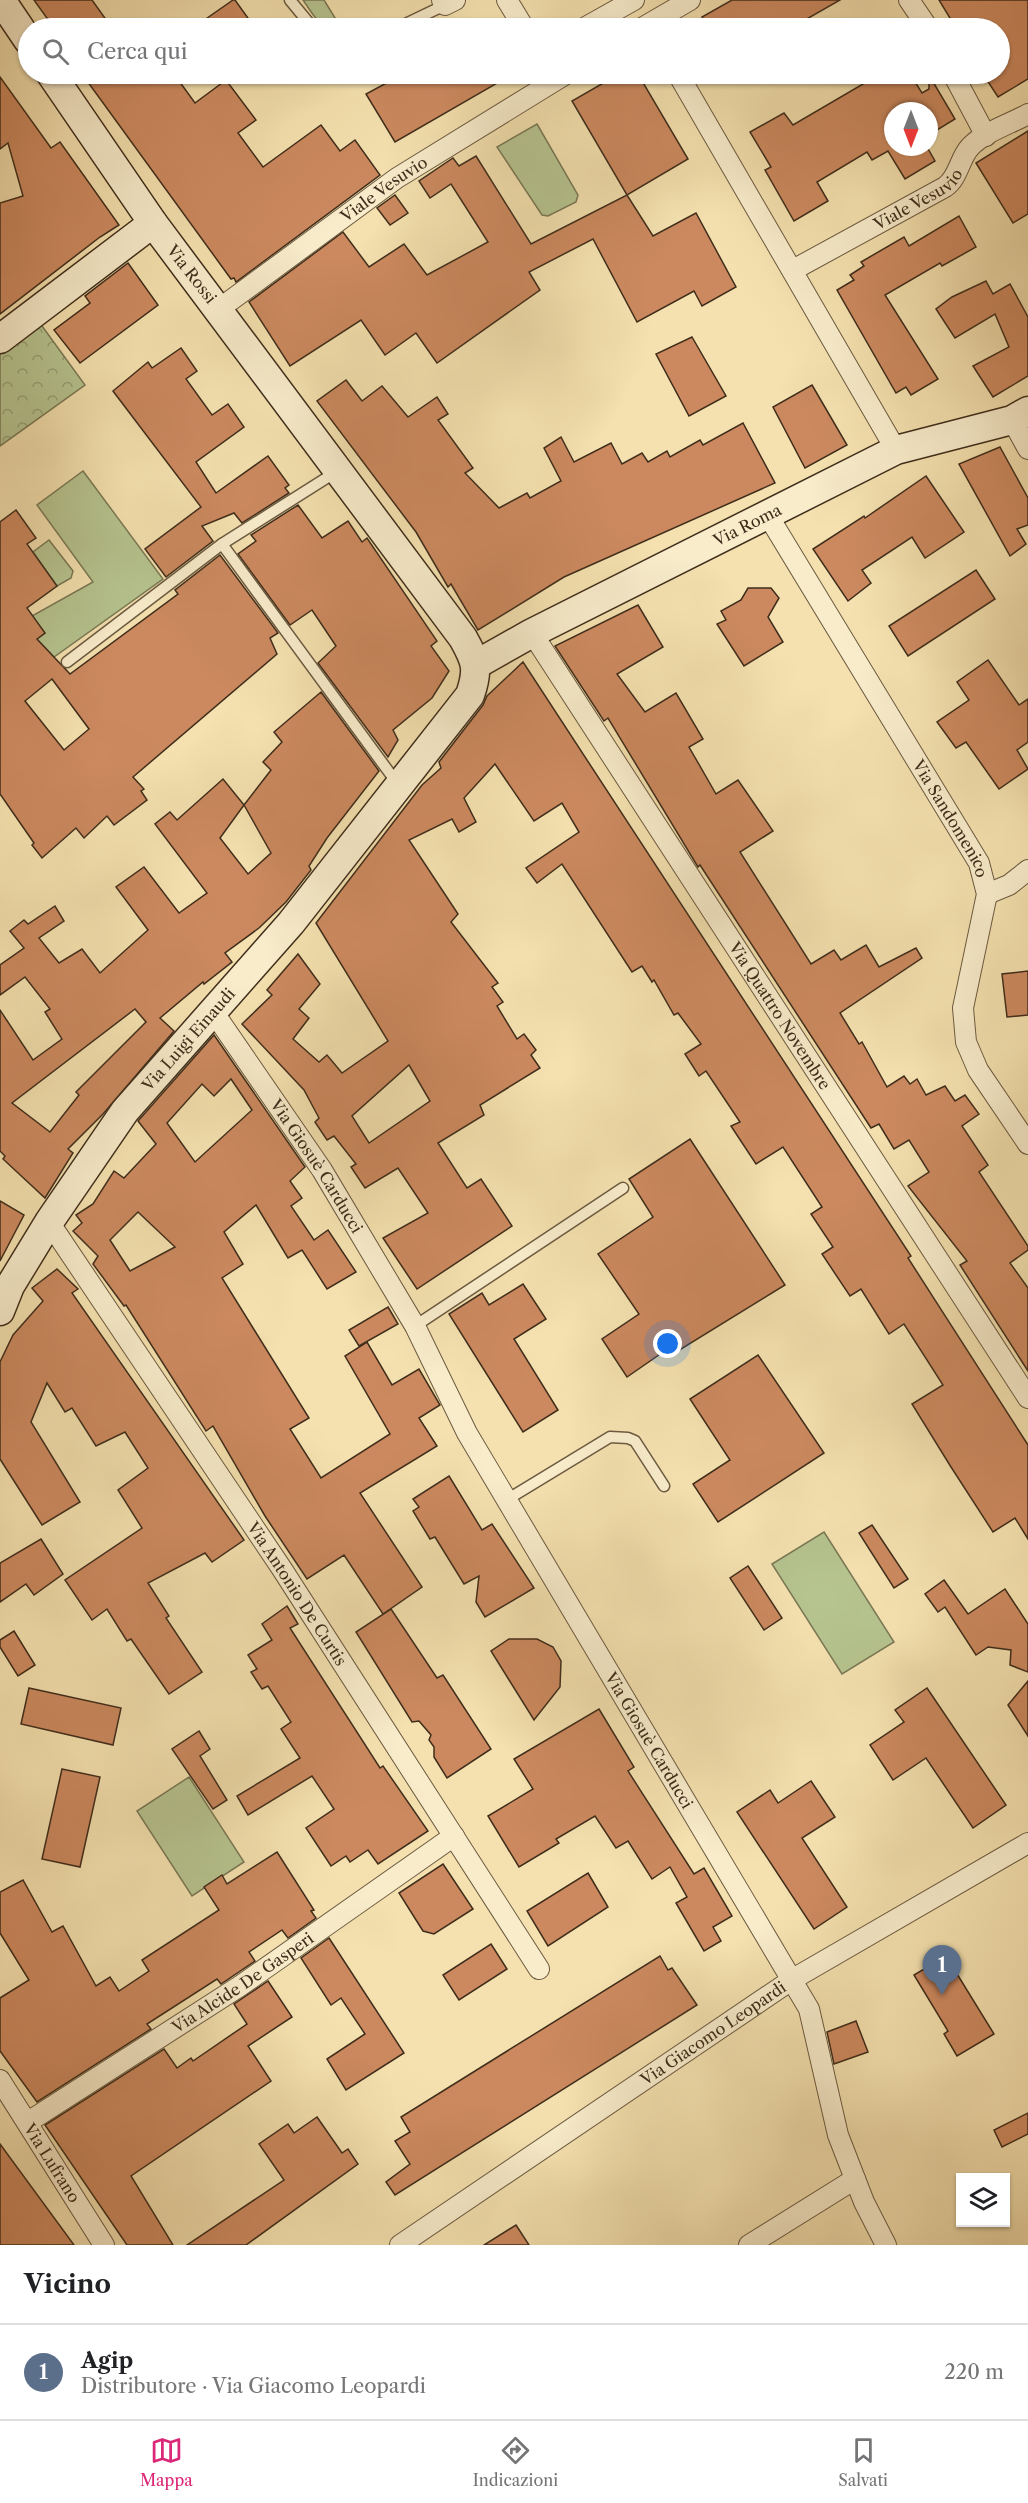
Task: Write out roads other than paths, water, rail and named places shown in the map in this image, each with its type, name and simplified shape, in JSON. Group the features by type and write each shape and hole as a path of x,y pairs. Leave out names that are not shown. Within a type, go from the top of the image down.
{"street":[{"path":"1,0 18,25"},
{"path":"507,0 518,18"},
{"path":"602,18 634,0 643,18"},
{"path":"662,18 690,0"},
{"path":"909,0 921,18"},
{"name":"Via Rossi","path":"58,84 153,223 463,638 477,664"},
{"name":"Viale Vesuvio","path":"219,309 398,178 545,84"},
{"path":"684,84 896,450"},
{"path":"958,84 986,136"},
{"name":"Viale Vesuvio","path":"793,270 945,187 954,178 969,149 986,136 1028,114"},
{"path":"0,339 153,223"},
{"path":"1020,416 1028,449"},
{"name":"Via Roma","path":"477,664 532,633 896,450 1020,416"},
{"name":"Via Sandomenico","path":"767,514 980,863 987,894 963,1008 966,1042 978,1070 1028,1143"},
{"name":"Via Quattro Novembre","path":"532,633 1028,1398"},
{"name":"Via Luigi Einaudi","path":"0,1311 10,1286 49,1222 125,1111 291,923 399,786 470,695 476,680 477,664"},
{"path":"987,894 1009,885 1028,870"},
{"name":"Via Giosuè Carducci","path":"212,1010 322,1170 415,1326 467,1433 793,1979 809,2009 838,2135 855,2180 886,2245"},
{"name":"Via Antonio De Curtis","path":"49,1222 276,1559 539,1969"},
{"name":"Via Alcide De Gasperi","path":"28,2122 240,1986 454,1836"},
{"name":"Via Giacomo Leopardi","path":"408,2243 793,1979 1028,1843"},
{"name":"Via Lufrano","path":"0,2080 104,2245"},
{"path":"748,2245 855,2180"}],"lane":[{"path":"290,0 305,18"},
{"path":"416,18 447,2"},
{"path":"67,662 222,544 337,472"},
{"path":"222,544 399,786"},
{"path":"415,1326 623,1188"},
{"path":"508,1499 610,1437 628,1438 635,1441 664,1486"}],"place":[{"name":"Agip","path":"942,1995"}]}
